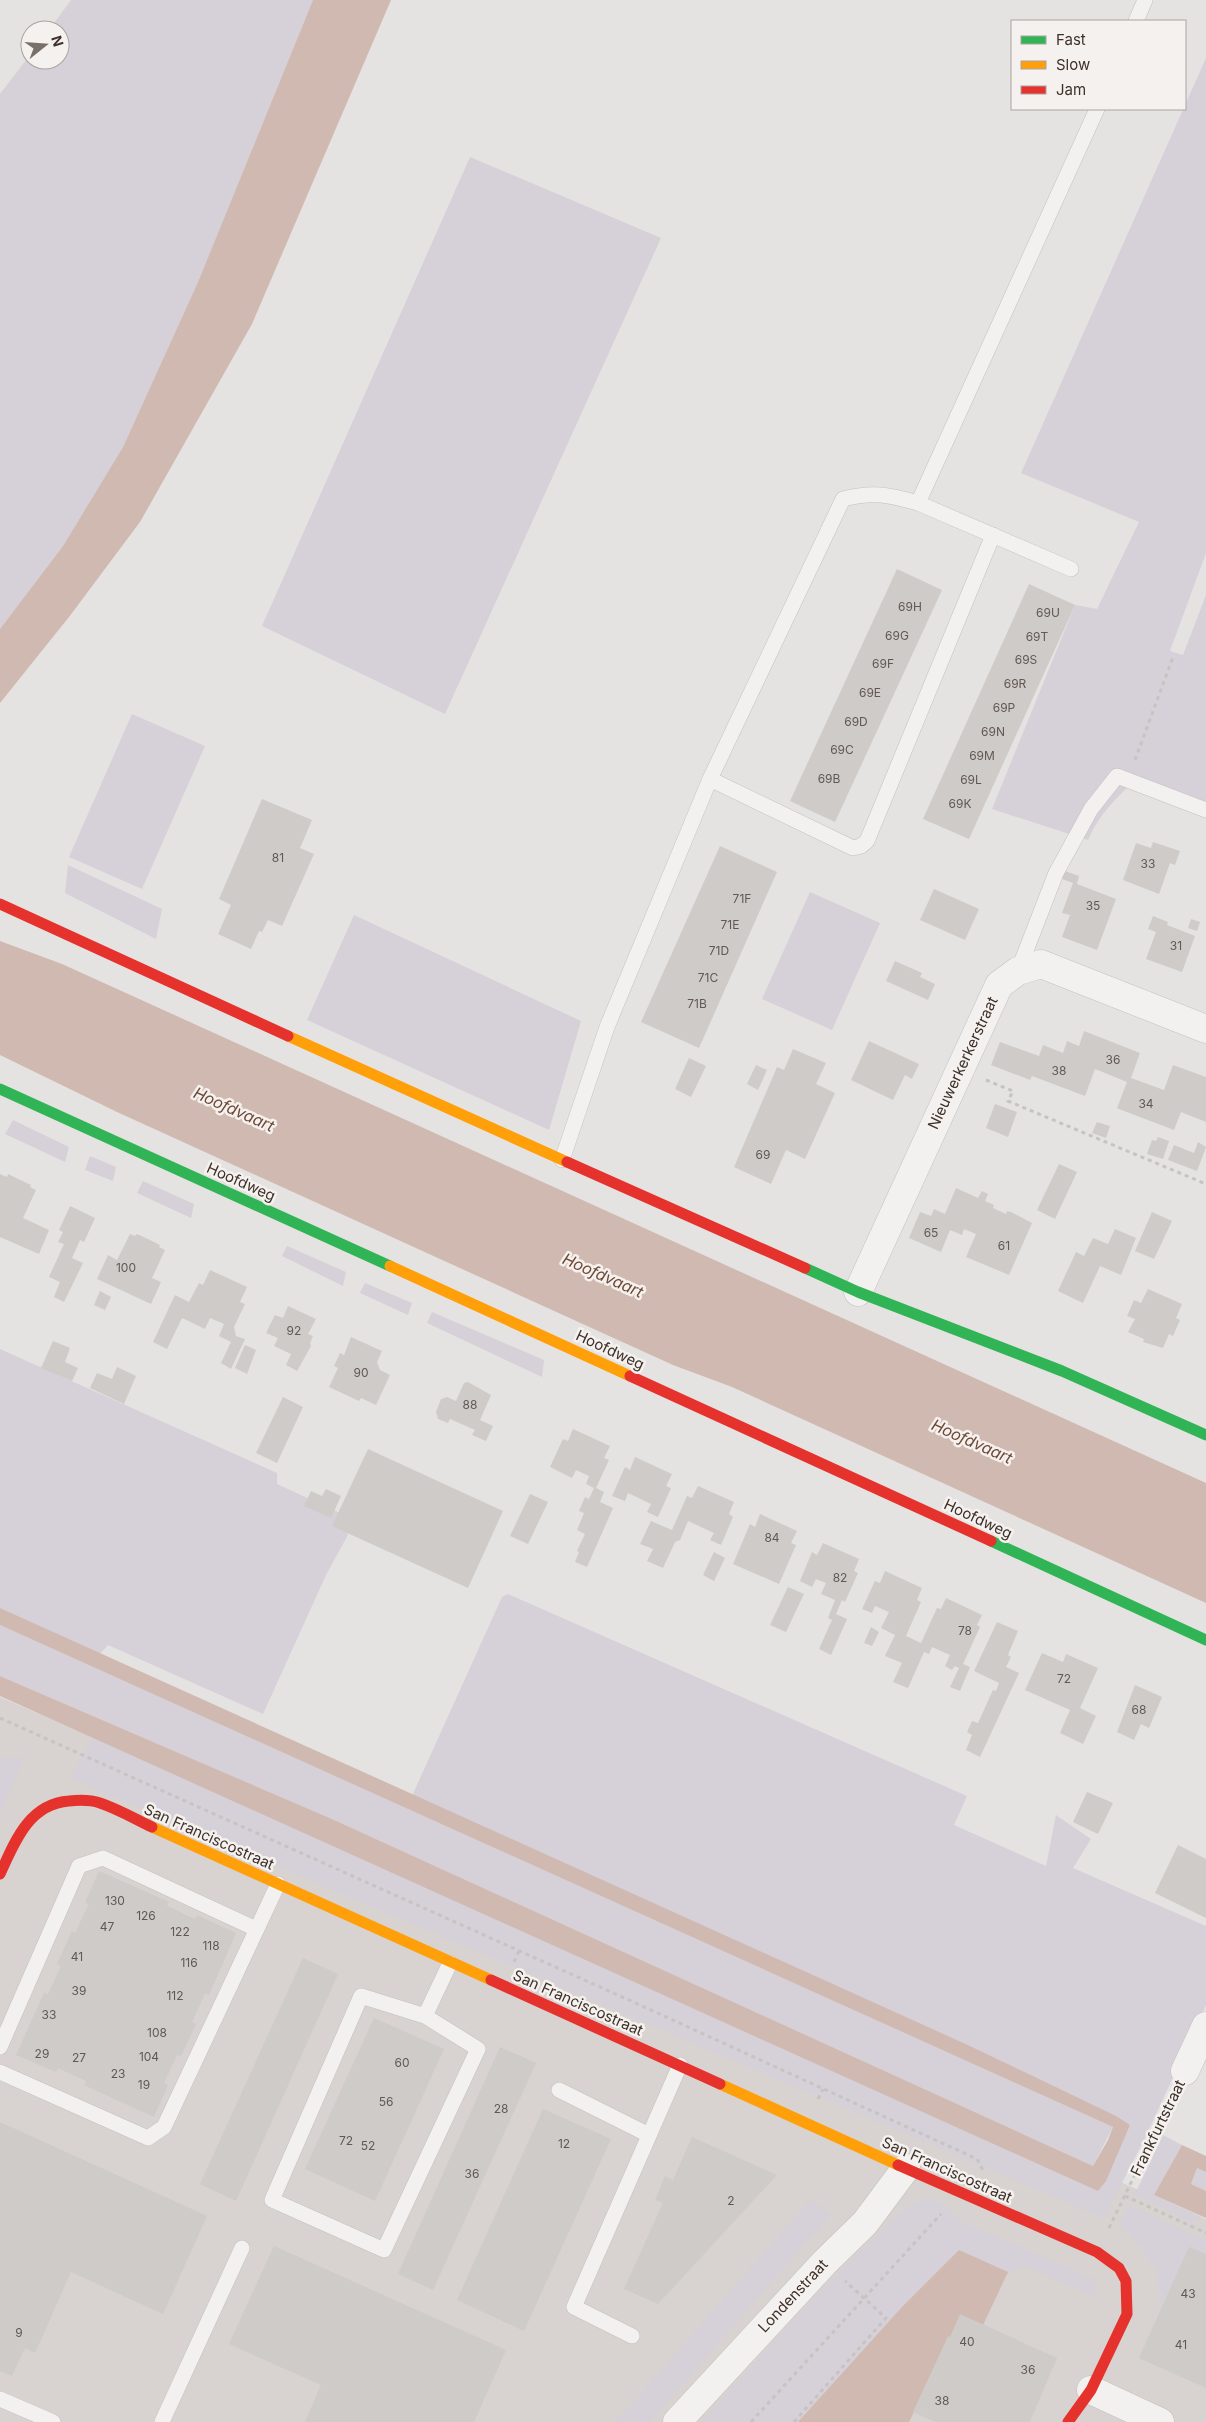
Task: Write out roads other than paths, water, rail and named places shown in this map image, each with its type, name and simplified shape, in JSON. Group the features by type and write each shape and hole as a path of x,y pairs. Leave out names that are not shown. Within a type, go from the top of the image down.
{"street":[{"path":"0,904 562,1160 858,1292 1062,1370 1206,1435"},
{"name":"Nieuwerkerkerstraat","path":"858,1292 999,985 1018,971 1041,964 1206,1029"},
{"name":"Hoofdweg","path":"0,1090 442,1289 1206,1640"},
{"name":"San Franciscostraat","path":"0,1874 20,1832 35,1812 58,1801 71,1799 99,1803 963,2194 1097,2252 1119,2268 1126,2281 1128,2303 1127,2314 1091,2390"},
{"name":"Frankfurtstraat","path":"1185,2071 1206,2026"},
{"name":"Londenstraat","path":"677,2422 825,2262 865,2223 906,2168"},
{"path":"1068,2422 1091,2390 1160,2422"}],"lane":[{"path":"1136,20 1145,0"},
{"path":"918,503 1097,110"},
{"path":"562,1160 607,1027 710,779 843,499 864,493 893,496 918,503 1071,569"},
{"path":"710,779 853,848 861,846 867,841 993,535"},
{"path":"1018,971 1056,872 1091,809 1117,776 1206,810"},
{"path":"0,2047 79,1866 103,1858 256,1928"},
{"path":"0,2072 148,2138 164,2127 278,1884"},
{"path":"424,2016 450,1963"},
{"path":"361,1996 424,2016 478,2049 384,2250 272,2200 361,1996"},
{"path":"632,2336 574,2308 680,2065"},
{"path":"559,2090 649,2135"},
{"path":"162,2422 242,2248"},
{"path":"2,2403 53,2422"}],"water":[{"path":"313,0 391,0 252,324 140,522 69,617 0,703 0,629 63,546 123,447 198,282"},
{"name":"Hoofdvaart","path":"0,941 62,964 1206,1483 1206,1603 732,1387 673,1365 117,1112 0,1055"},
{"path":"0,1608 968,2045 1116,2116 1130,2125 1106,2181 1098,2191 0,1696 0,1676 332,1819 1093,2166 1108,2140 1113,2127 0,1625"},
{"path":"1182,2145 1206,2156 1206,2172 1197,2168 1191,2184 1206,2191 1206,2218 1154,2195"},
{"path":"959,2250 1008,2272 982,2327 961,2317 909,2422 798,2422 902,2307"}]}
